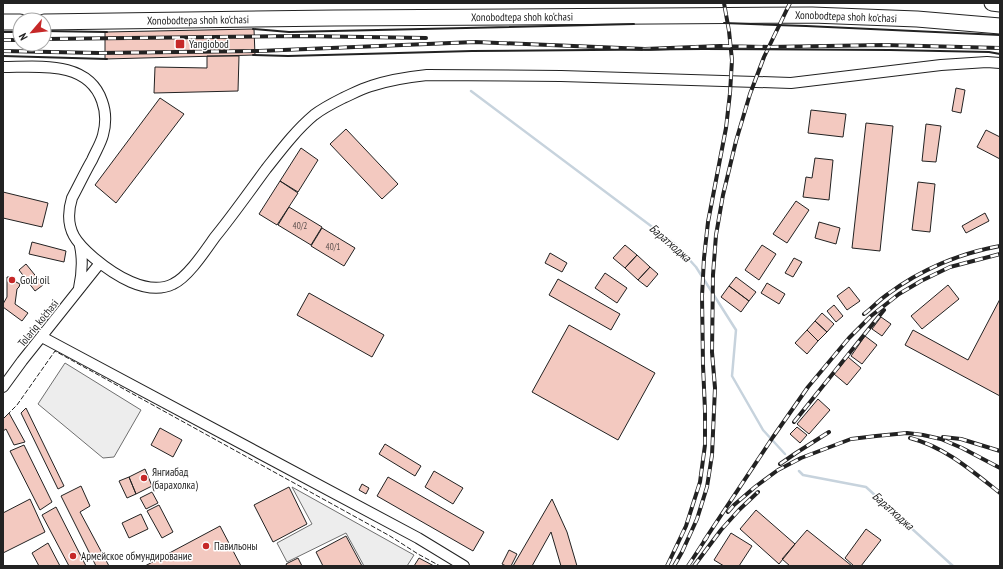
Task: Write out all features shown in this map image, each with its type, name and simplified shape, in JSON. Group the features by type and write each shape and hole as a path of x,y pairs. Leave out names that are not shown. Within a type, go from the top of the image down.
{"highway":[{"path":"992,3 1000,4"},
{"name":"Xonobodtepa shoh ko'chasi","path":"52,22 812,9 1000,26"}],"street":[{"path":"3,67 41,67 64,69 88,80 93,85 100,96 104,108 105,124 103,136 72,198 68,217 73,235 80,246 100,263 121,277 143,286 163,287 176,283 188,272 284,146 301,127 314,115 329,105 371,86 410,77 428,75 561,76 791,83 941,65 987,62 1000,63"},
{"name":"Tolariq ko'chasi","path":"77,293 83,260 80,246"},
{"name":"Tolariq ko'chasi","path":"3,387 100,263"},
{"path":"42,337 418,538 464,566"}],"shaded area":[{"path":"65,363 141,410 114,457 103,458 38,404"},
{"path":"292,487 414,555 407,566 364,566 346,533 287,562 277,543 312,524"}],"building":[{"path":"254,29 255,55 105,59 105,32"},
{"path":"207,56 239,56 238,91 154,93 155,67 207,68"},
{"path":"956,88 965,90 961,113 952,111"},
{"path":"160,98 184,114 116,203 95,185"},
{"path":"811,110 846,114 843,137 808,133"},
{"path":"866,123 893,126 880,251 852,248"},
{"path":"926,124 941,126 936,162 922,161"},
{"path":"346,129 398,184 382,199 330,144"},
{"path":"986,130 1000,137 1000,159 977,147"},
{"path":"301,148 318,160 298,192 280,181"},
{"path":"815,158 833,160 829,200 803,197 806,177 812,178"},
{"path":"280,181 298,193 277,225 259,214"},
{"path":"918,182 935,184 930,232 912,230"},
{"path":"3,192 48,203 42,227 3,218"},
{"path":"796,201 809,210 787,243 773,234"},
{"path":"289,207 322,227 311,245 278,225"},
{"path":"985,213 989,221 966,233 962,226"},
{"path":"819,222 840,228 836,244 815,238"},
{"path":"322,228 355,248 344,266 311,246"},
{"path":"32,242 66,251 64,262 29,254"},
{"path":"625,245 637,255 625,268 613,258"},
{"path":"762,245 776,254 759,280 745,270"},
{"path":"550,253 567,263 562,272 545,263"},
{"path":"637,255 650,267 638,280 625,268"},
{"path":"794,258 802,262 793,277 785,273"},
{"path":"26,264 43,285 35,291 19,270"},
{"path":"650,267 658,274 647,287 638,280"},
{"path":"605,273 627,288 617,303 595,288"},
{"path":"7,277 13,277 16,282 20,284 17,289 15,304 28,313 22,321 3,307 7,297"},
{"path":"736,277 756,292 749,301 729,286"},
{"path":"558,279 620,314 611,330 549,295"},
{"path":"767,283 785,294 779,304 761,293"},
{"path":"948,285 959,299 922,329 911,316"},
{"path":"729,286 749,301 741,312 721,297"},
{"path":"849,287 860,301 847,310 837,296"},
{"path":"309,293 384,335 372,357 297,315"},
{"path":"1000,299 1000,396 905,345 913,330 968,360"},
{"path":"834,305 843,316 836,322 827,311"},
{"path":"822,313 834,324 827,332 815,321"},
{"path":"881,317 891,324 882,336 872,329"},
{"path":"815,321 827,332 818,341 807,330"},
{"path":"569,325 655,373 618,440 532,392"},
{"path":"807,330 818,341 807,354 795,343"},
{"path":"865,336 877,345 862,364 851,356"},
{"path":"848,357 861,368 847,385 834,374"},
{"path":"818,399 830,410 809,434 797,424"},
{"path":"26,408 64,486 58,489 21,413"},
{"path":"9,413 25,442 14,445 6,429 3,431 3,419"},
{"path":"797,427 807,435 800,443 790,434"},
{"path":"160,428 182,440 173,457 151,445"},
{"path":"385,444 421,466 415,476 379,454"},
{"path":"24,445 52,502 40,510 10,451"},
{"path":"145,469 152,486 136,494 129,477"},
{"path":"434,471 463,488 453,504 425,487"},
{"path":"129,477 136,494 127,498 119,481"},
{"path":"388,477 484,532 473,551 377,496"},
{"path":"362,484 369,488 366,494 359,490"},
{"path":"81,486 90,506 80,512 109,566 96,566 61,496"},
{"path":"289,487 307,524 273,542 254,505"},
{"path":"152,492 158,503 146,509 140,498"},
{"path":"30,499 45,532 3,553 3,513"},
{"path":"552,499 567,532 577,566 561,566 551,532 532,566 513,566"},
{"path":"159,505 173,532 162,538 147,511"},
{"path":"56,507 86,566 69,566 42,515"},
{"path":"756,510 795,544 779,564 740,529"},
{"path":"141,514 148,529 129,538 122,523"},
{"name":"Павильоны","path":"220,526 241,566 145,566"},
{"path":"866,529 881,540 861,566 854,566 845,558"},
{"path":"807,530 852,566 790,566 782,559"},
{"path":"731,533 752,546 739,566 724,566 714,560"},
{"path":"346,536 362,566 323,566 316,552"},
{"path":"48,543 60,566 39,566 32,553"},
{"path":"509,550 517,554 511,566 506,566 502,564"},
{"path":"298,558 302,566 287,566 286,564"},
{"path":"419,558 434,566 414,566"}],"waterway":[{"name":"Баратходжа","path":"471,91 675,244 696,267 736,330 732,376 763,430 785,454"},
{"name":"Баратходжа","path":"799,471 803,475 866,487 953,566"}],"railway":[{"path":"667,566 686,526 700,482 705,445 702,296 704,258 708,222 726,128 732,60 724,3"},
{"path":"674,566 697,519 707,487 712,455 715,388 712,352 713,275 716,235 723,195 736,141 750,94 764,57 790,3"},
{"path":"52,39 301,36 426,38"},
{"path":"3,40 12,40"},
{"path":"3,51 99,53 259,51 475,42 645,49 720,46 769,47 884,45 1000,48"},
{"path":"864,314 885,296 913,277 955,258 1000,246"},
{"path":"704,541 808,387 849,338 871,316 899,294 950,267 1000,254"},
{"path":"794,422 884,310"},
{"path":"780,464 829,432"},
{"path":"728,512 755,487 778,470 801,458 851,439 907,433 923,435 941,439 1000,468"},
{"path":"943,437 961,439 1000,451"},
{"path":"910,438 935,447 958,461 1000,493"},
{"path":"694,566 721,530 758,492"},
{"path":"688,566 707,537"}],"fence":[{"path":"7,415 17,405 55,351 390,536 440,566"}],"wall":[{"path":"724,23 1000,35"},
{"path":"253,29 289,32 634,24"},
{"path":"52,31 107,32"},
{"path":"3,32 12,32"},
{"path":"253,55 288,56 472,51 703,49 890,50 989,52 1000,54"},
{"path":"3,56 107,59"}],"place":[{"name":"Yangiobod","path":"180,44"},
{"name":"Gold oil","path":"12,280"},
{"name":"Янгиабад (барахолка)","path":"144,478"},
{"name":"Павильоны","path":"206,546"},
{"name":"Армейское обмундирование","path":"73,556"}]}
